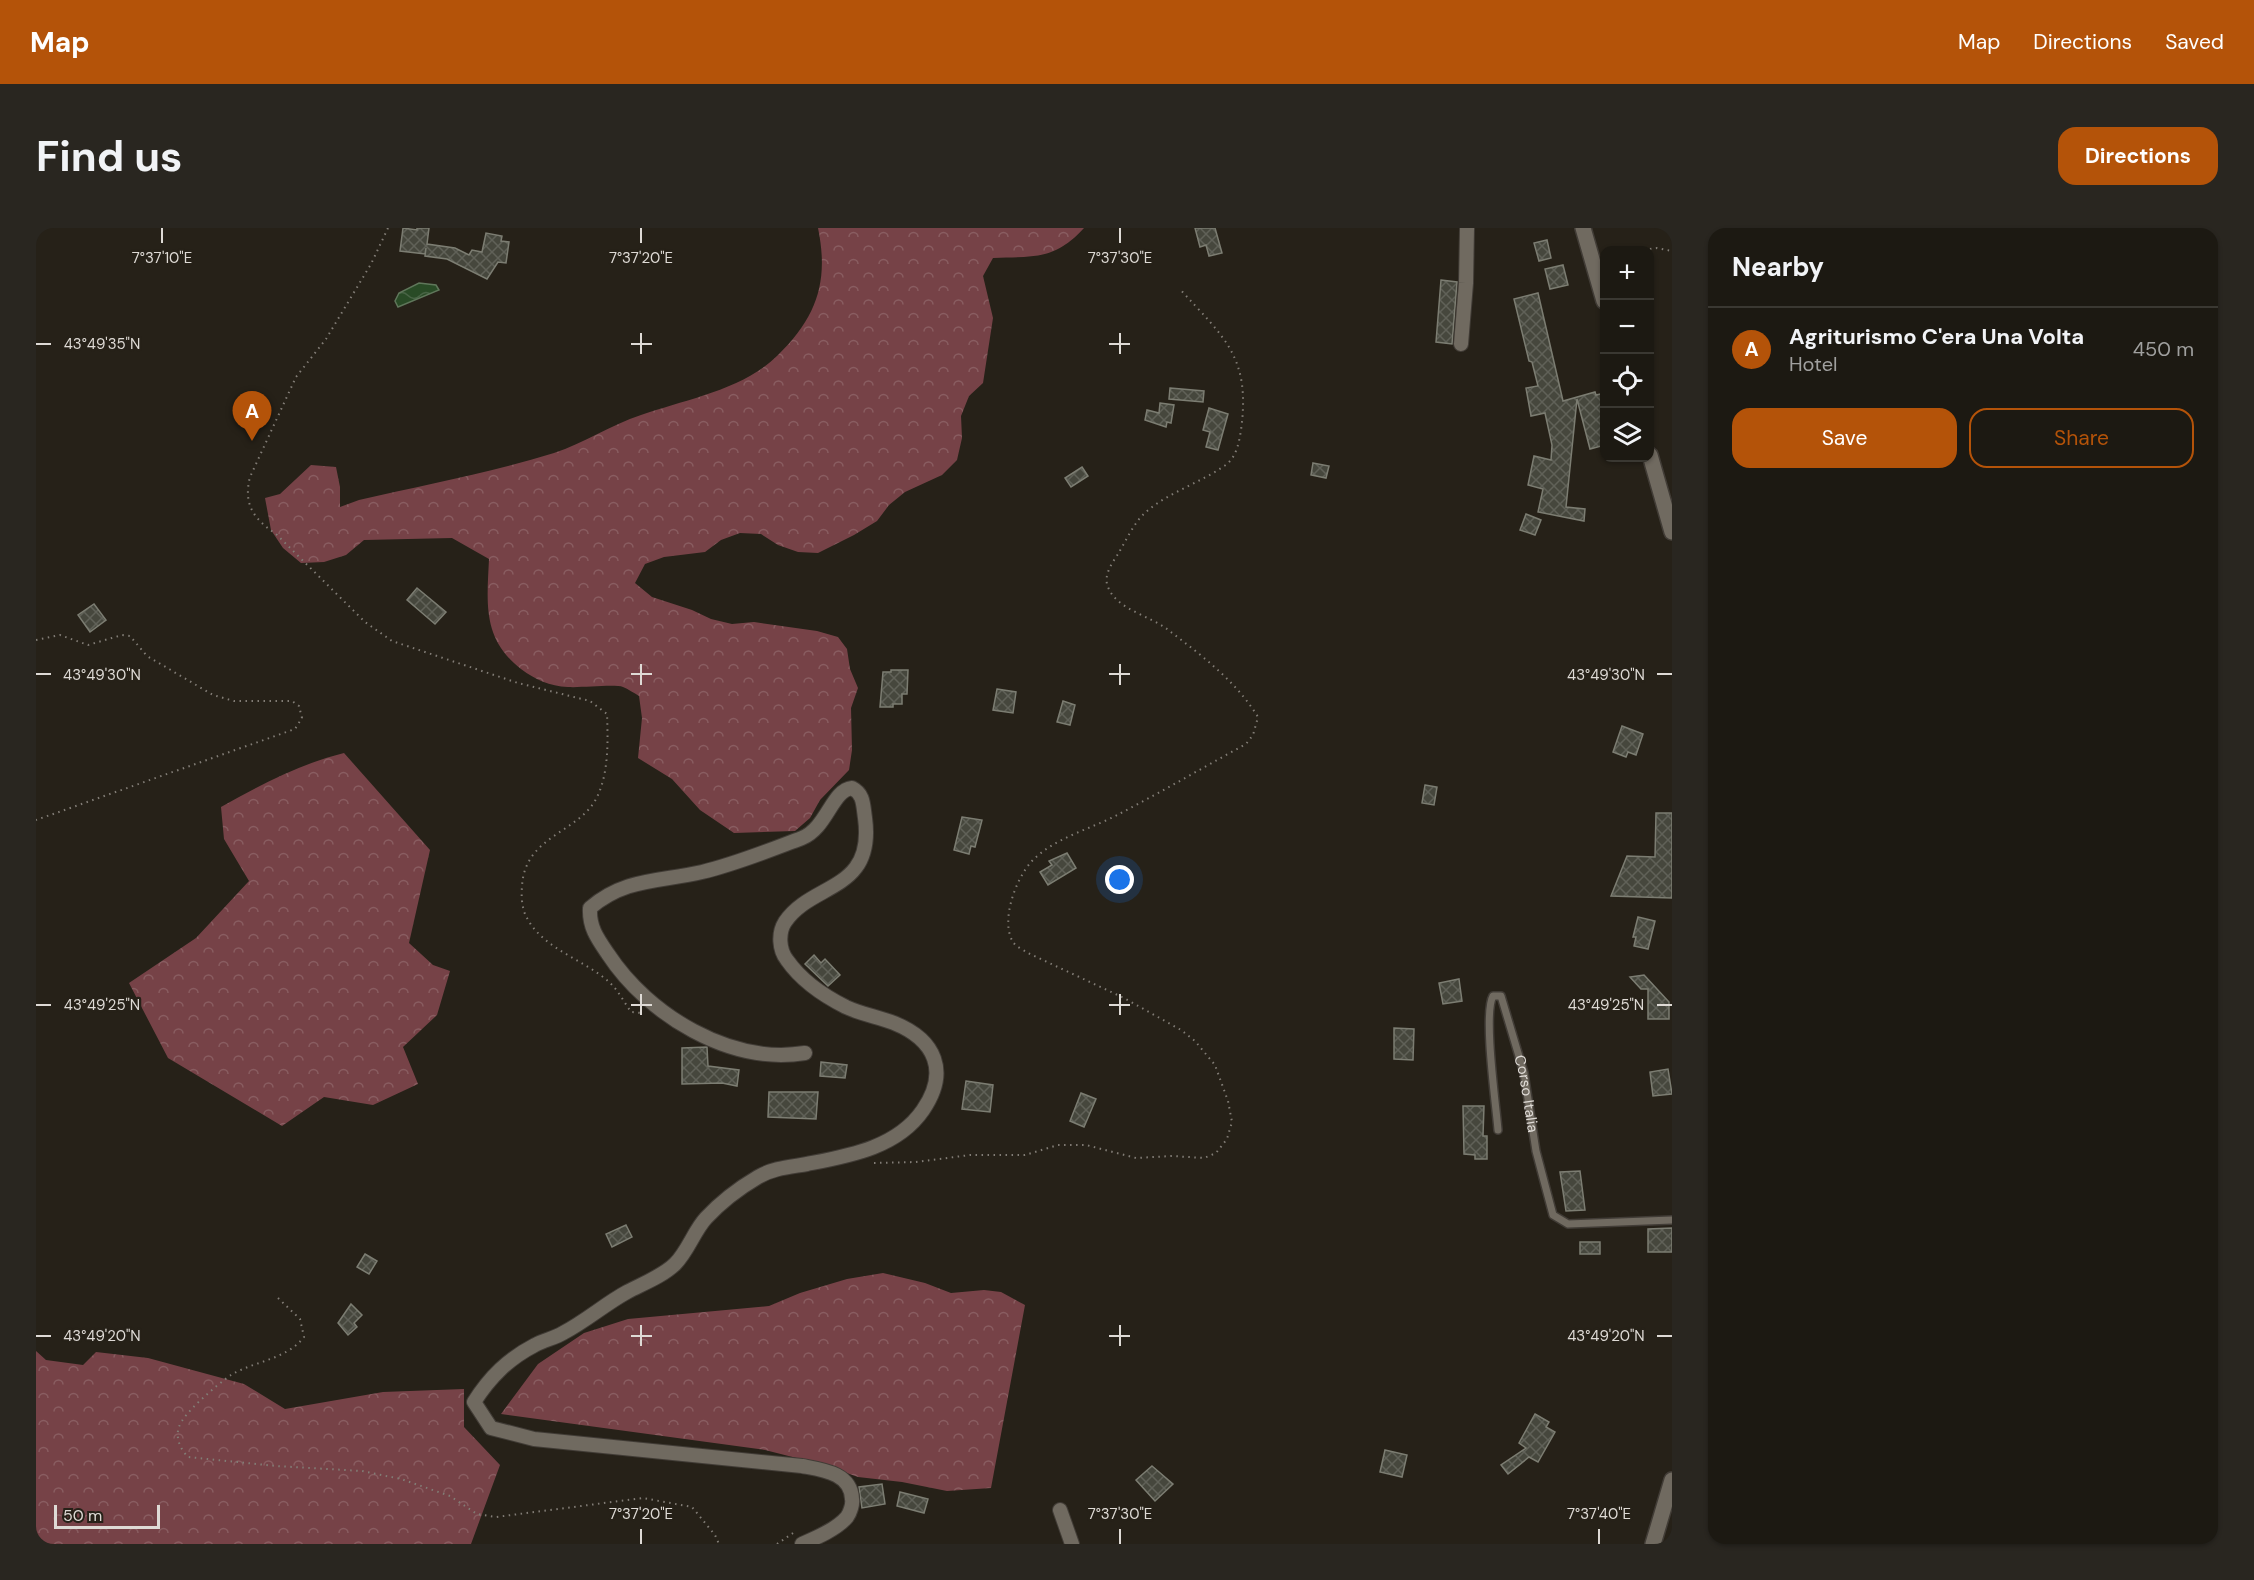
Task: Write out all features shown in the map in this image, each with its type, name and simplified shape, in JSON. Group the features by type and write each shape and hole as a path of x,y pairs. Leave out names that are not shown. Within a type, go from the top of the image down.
{"main road":[{"path":"1584,228 1605,300"},
{"path":"1652,462 1672,532"},
{"path":"1653,1544 1672,1482"}],"street":[{"path":"1461,344 1466,284 1467,228"},
{"path":"802,1544 848,1517 853,1502 846,1480 826,1471 802,1466 534,1439 491,1428 474,1402 488,1380 511,1359 537,1344 563,1334 675,1264 706,1218 757,1177 772,1170 865,1152 901,1132 921,1113 935,1091 937,1071 933,1054 924,1041 897,1024 846,1007 816,989 792,967 783,955 780,938 783,924 794,911 852,874 862,853 866,824 859,792 852,788 839,793 822,824 806,836 703,871 626,885 604,896 590,908 589,923 595,934 617,967 655,1007 688,1028 757,1054 786,1056 805,1053"},
{"path":"1060,1510 1072,1544"}],"lane":[{"name":"Corso Italia","path":"1498,1130 1490,1026 1489,1002 1492,996 1501,996 1524,1073 1536,1151 1553,1215 1568,1224 1672,1220"}],"path":[{"path":"388,228 371,264 326,339 296,377 287,395 250,477 249,508 261,524 293,551 365,622 392,641 518,683 590,701 607,714 605,766 602,787 595,802 548,839 532,857 522,876 521,896 526,918 539,934 610,982 631,1012 648,1012 655,1007"},
{"path":"1654,248 1672,251"},
{"path":"869,1163 916,1162 970,1155 1025,1155 1067,1145 1086,1145 1136,1158 1172,1156 1204,1158 1216,1153 1227,1139 1232,1122 1228,1101 1215,1065 1195,1041 1181,1030 1124,998 1028,953 1014,944 1008,926 1013,898 1023,873 1032,861 1050,846 1120,814 1246,744 1256,726 1258,717 1228,677 1165,627 1118,599 1108,588 1106,576 1144,513 1194,482 1226,466 1235,453 1240,437 1243,387 1233,353 1225,337 1179,288"},
{"path":"36,640 60,636 88,645 130,636 147,656 213,696 234,701 292,701 299,706 302,718 295,729 36,820"},
{"path":"278,1298 300,1319 304,1337 287,1352 232,1375 188,1414 178,1427 178,1440 188,1457 276,1466 362,1471 392,1477 450,1496 477,1514 496,1516 642,1498 692,1508 715,1535 719,1544"}],"green space":[{"path":"818,228 1084,228 1063,246 1042,255 993,258 983,276 993,318 983,383 969,396 961,416 962,438 957,460 942,475 905,492 889,505 877,521 818,553 798,552 778,545 761,534 740,533 721,540 705,552 664,557 645,564 635,583 652,597 711,619 732,624 754,622 817,631 838,637 847,649 850,669 858,688 851,708 852,750 849,770 820,800 810,818 795,831 734,833 700,810 672,779 638,758 642,718 639,696 631,691 619,686 573,687 549,684 521,669 508,657 493,633 488,605 489,559 452,538 364,540 346,555 324,562 301,563 283,548 271,530 265,498 280,494 311,465 336,467 340,487 340,507 359,500 481,473 554,453 630,419 713,392 748,377 778,355 802,327 811,312 817,297 822,265"},
{"path":"344,753 430,850 409,943 433,965 450,971 437,1015 403,1047 418,1084 373,1105 324,1097 282,1126 168,1058 129,983 196,938 249,881 224,839 221,807 296,769"},
{"path":"883,1273 925,1283 951,1293 984,1290 1001,1292 1025,1305 991,1488 947,1491 902,1482 858,1477 824,1465 765,1450 501,1414 538,1364 584,1333 628,1319 769,1306 800,1293 847,1279"},
{"path":"36,1351 46,1360 83,1365 96,1352 148,1358 244,1384 285,1409 383,1392 464,1389 464,1427 500,1465 471,1544 36,1544"}],"water":[{"path":"419,283 436,285 439,290 398,307 395,301 399,293"}],"building":[{"path":"403,228 417,230 417,228 429,228 427,244 455,248 469,255 472,250 482,252 486,233 502,236 501,241 509,242 506,263 498,262 487,279 447,259 425,256 426,248 425,254 400,251"},
{"path":"1195,228 1215,228 1222,253 1209,256 1206,245 1200,247"},
{"path":"1547,240 1551,258 1539,261 1534,243"},
{"path":"1563,265 1568,285 1550,289 1545,269"},
{"path":"1441,280 1457,282 1452,344 1436,342"},
{"path":"1538,293 1563,401 1595,392 1596,395 1600,394 1600,446 1590,449 1577,399 1566,507 1585,509 1584,521 1538,512 1543,489 1528,485 1534,456 1551,460 1552,445 1545,413 1531,416 1526,388 1538,386 1532,362 1529,361 1514,299"},
{"path":"1170,388 1204,391 1203,402 1169,399"},
{"path":"1160,403 1174,405 1171,423 1167,422 1166,427 1145,420 1147,410 1159,413"},
{"path":"1209,408 1228,414 1218,450 1206,447 1210,432 1203,430"},
{"path":"1313,463 1329,466 1326,478 1311,475"},
{"path":"1082,467 1088,476 1071,487 1065,478"},
{"path":"1526,514 1541,520 1535,535 1520,530"},
{"path":"417,588 446,612 435,624 407,600"},
{"path":"94,604 106,620 90,632 78,615"},
{"path":"891,670 908,670 907,694 902,694 902,704 880,707 883,672 891,672"},
{"path":"997,689 1016,692 1013,713 993,710"},
{"path":"1063,701 1075,705 1070,725 1057,722"},
{"path":"1622,726 1643,734 1636,755 1628,752 1626,757 1613,752"},
{"path":"1425,785 1437,787 1434,805 1422,803"},
{"path":"1656,813 1672,813 1672,898 1611,896 1627,856 1655,857"},
{"path":"962,817 982,820 975,847 971,846 969,854 954,850"},
{"path":"1067,853 1076,868 1048,885 1040,872 1052,865 1049,861"},
{"path":"1638,917 1655,921 1648,949 1634,946 1636,937 1633,937"},
{"path":"814,955 821,963 825,959 840,975 828,986 805,964"},
{"path":"1644,975 1669,1002 1669,1019 1648,1019 1648,989 1641,989 1630,977"},
{"path":"1459,979 1462,1001 1443,1004 1439,983"},
{"path":"1394,1028 1414,1029 1413,1060 1394,1059"},
{"path":"707,1047 708,1066 739,1070 737,1086 722,1083 682,1084 682,1048"},
{"path":"821,1062 847,1065 845,1078 820,1076"},
{"path":"1668,1069 1672,1094 1653,1096 1650,1072"},
{"path":"966,1081 993,1085 990,1112 962,1109"},
{"path":"769,1092 818,1092 816,1119 768,1117"},
{"path":"1081,1093 1096,1099 1084,1127 1070,1121"},
{"path":"1463,1106 1484,1106 1483,1136 1487,1136 1487,1159 1475,1159 1475,1155 1464,1154"},
{"path":"1580,1171 1585,1210 1566,1211 1560,1172"},
{"path":"626,1225 632,1237 612,1247 606,1234"},
{"path":"1672,1228 1672,1252 1648,1252 1648,1229"},
{"path":"1580,1242 1600,1242 1600,1254 1580,1254"},
{"path":"365,1254 377,1261 369,1274 357,1267"},
{"path":"351,1304 362,1315 354,1323 357,1327 348,1335 338,1323"},
{"path":"1535,1414 1549,1422 1546,1427 1555,1432 1538,1462 1529,1457 1508,1474 1501,1465 1526,1448 1519,1443"},
{"path":"1385,1450 1407,1455 1402,1477 1380,1472"},
{"path":"1152,1466 1173,1484 1155,1501 1136,1480"},
{"path":"882,1484 885,1504 862,1508 859,1487"},
{"path":"900,1492 928,1499 924,1513 897,1506"}],"place":[{"name":"Agriturismo C'era Una Volta","path":"252,441"}]}
